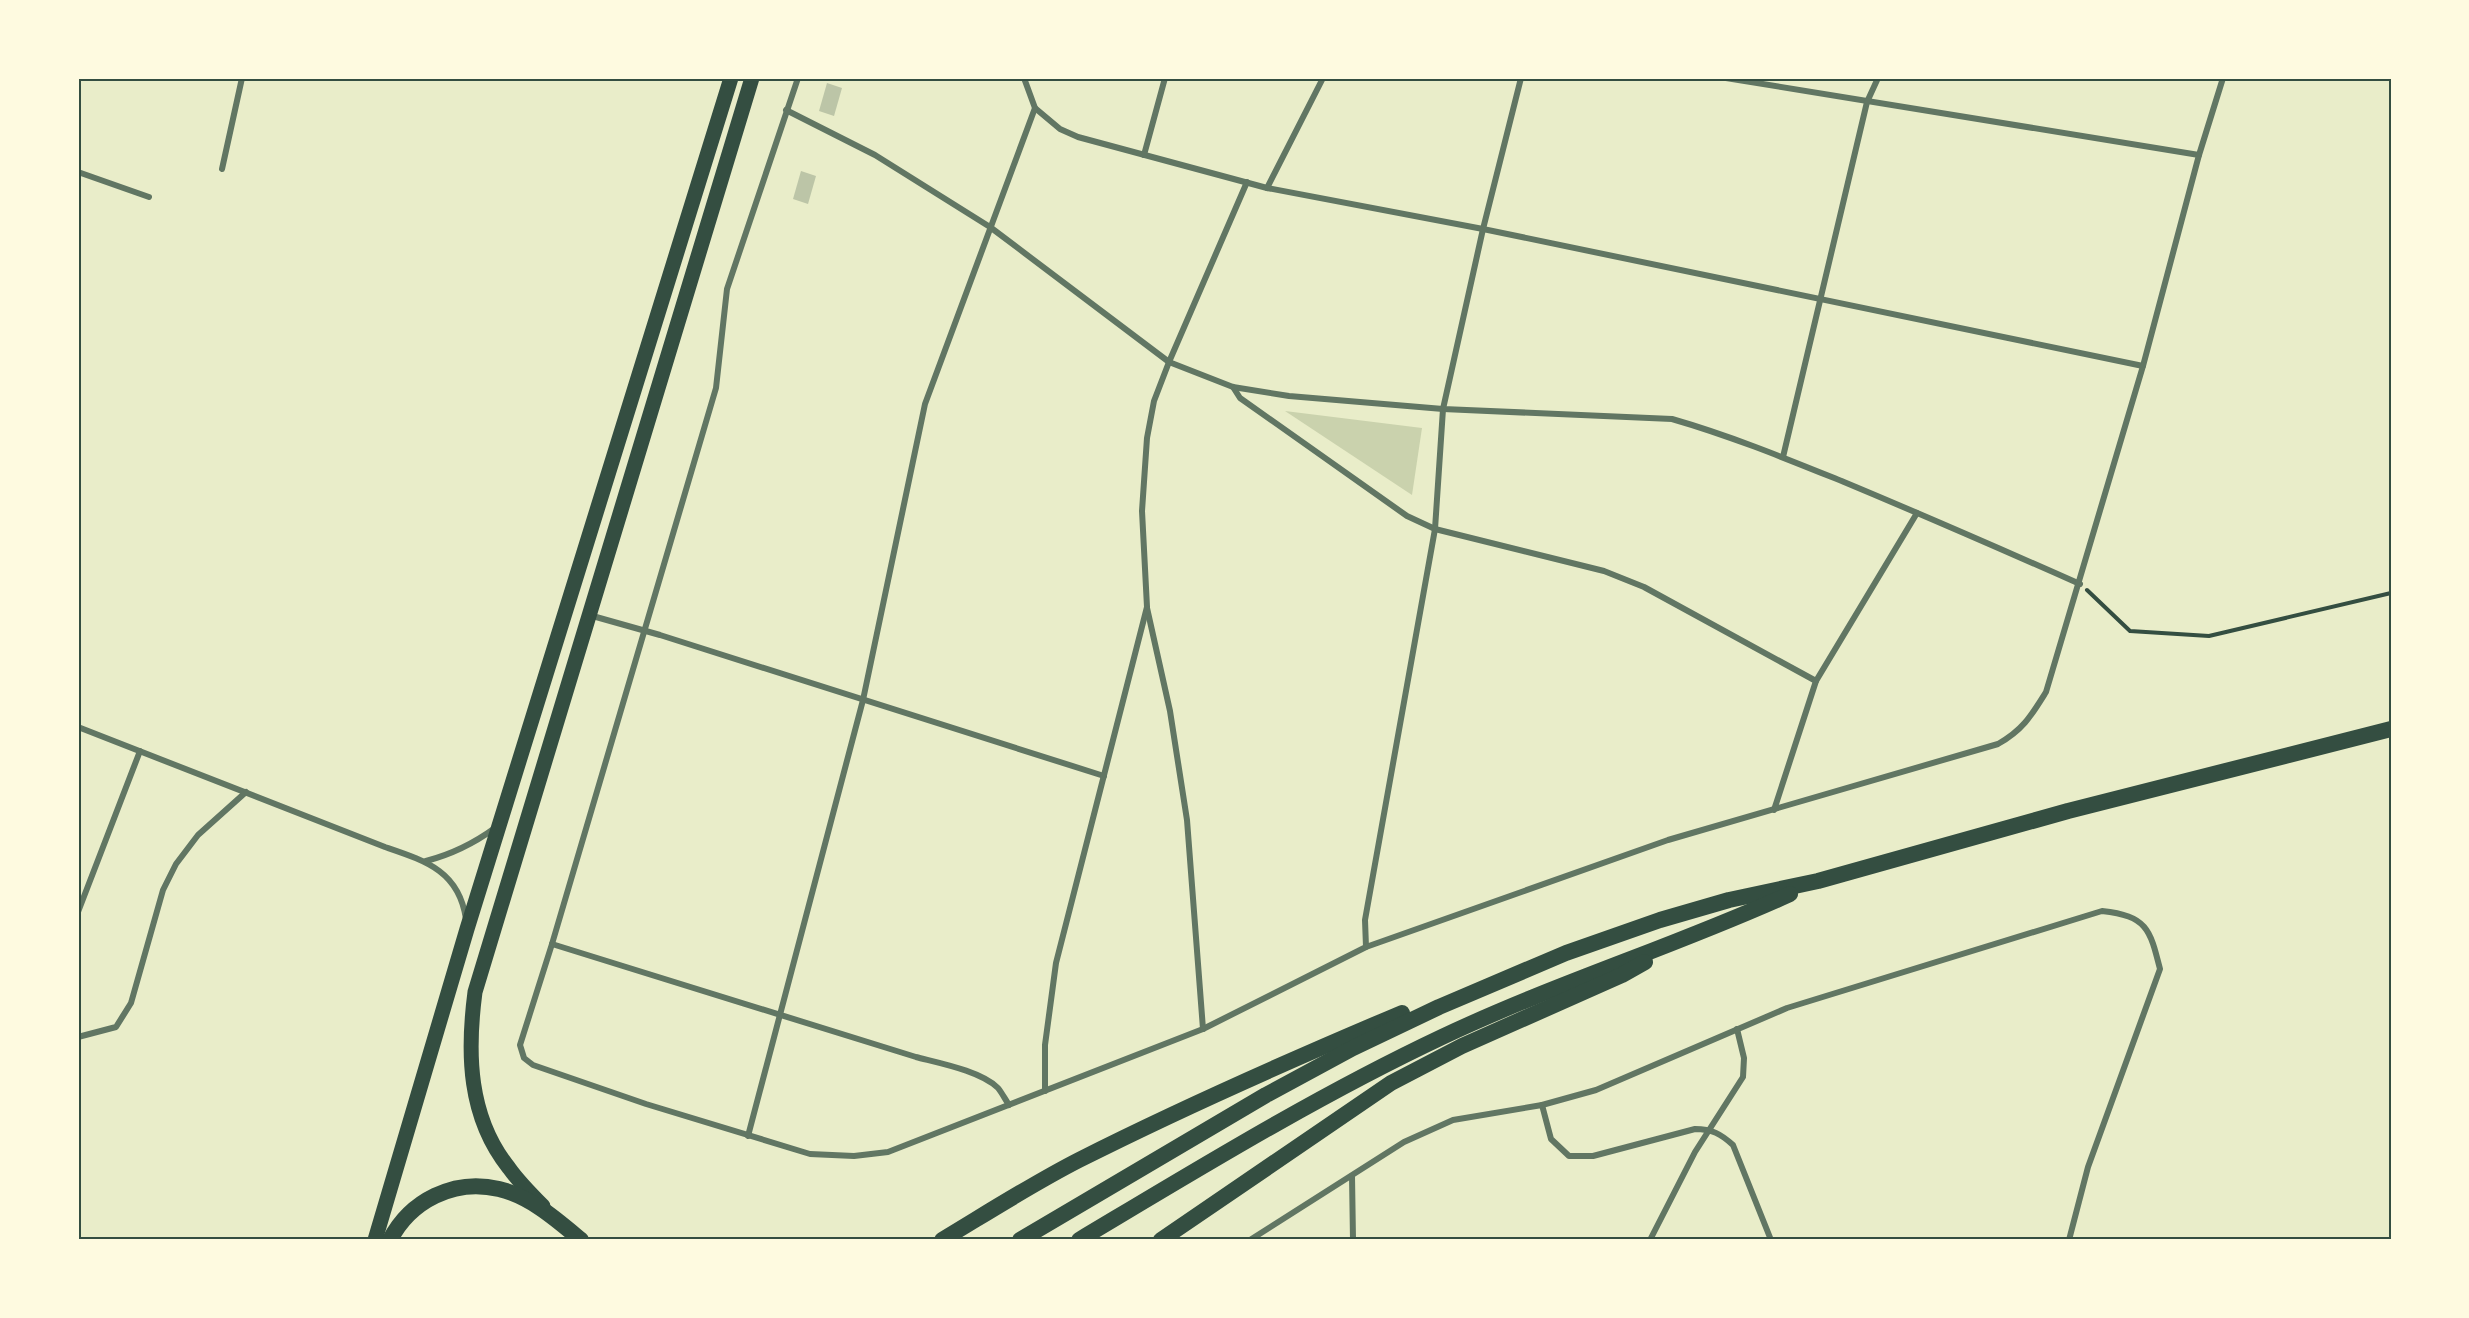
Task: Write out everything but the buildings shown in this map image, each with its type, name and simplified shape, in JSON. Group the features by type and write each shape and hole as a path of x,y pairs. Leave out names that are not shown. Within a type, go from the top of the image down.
{"highway":[{"path":"942,1240 1077,1161 1153,1124 1330,1043 1414,1008 1566,953 1660,920 1729,900 1818,881 2068,811 2391,729"},
{"path":"1079,1240 1364,1075 1466,1027 1573,981 1749,912 1818,881"},
{"path":"1161,1240 1391,1083 1462,1046 1622,975 1687,937"},
{"path":"1020,1240 1266,1095 1353,1048 1439,1007 1566,953"},
{"path":"390,1240 398,1224 409,1212 430,1197 454,1189 477,1187 498,1188 522,1198 551,1215 581,1240"}],"main road":[{"path":"375,1240 467,929 731,78"},
{"path":"551,1215 508,1168 492,1142 475,1099 470,1066 470,1035 475,992 752,78"}],"street":[{"path":"222,169 242,78"},
{"path":"798,78 727,289 716,388 520,1045 524,1058 533,1065 748,1136 810,1154 854,1156 888,1152 1203,1029 1366,947 1668,840 1998,744 2015,734 2028,720 2046,692 2143,366 2199,155 2223,78"},
{"path":"1024,78 1035,108 1060,129 1078,137 1267,188 1484,229 2143,366"},
{"path":"1144,155 1165,78"},
{"path":"1267,188 1323,78"},
{"path":"1366,947 1365,920 1435,529 1443,409 1521,78"},
{"path":"1726,78 2199,155"},
{"path":"1783,457 1867,102 1878,78"},
{"path":"748,1136 862,700 925,404 1035,108"},
{"path":"786,110 875,155 990,227 1169,362 1233,387 1289,396 1443,409 1672,420 1705,429 1783,457 2080,584"},
{"path":"78,172 149,197"},
{"path":"1203,1029 1187,820 1170,711 1147,607 1142,511 1147,438 1154,401 1247,182"},
{"path":"1233,387 1240,398 1407,516 1435,529 1604,571 1644,587 1816,681"},
{"path":"1774,810 1816,681 1917,513"},
{"path":"1045,1091 1045,1045 1056,963 1147,607"},
{"path":"589,615 1104,776"},
{"path":"78,727 426,861 448,879 463,902 467,929"},
{"path":"78,912 140,751"},
{"path":"78,1037 116,1027 131,1003 163,890 176,864 198,835 246,792"},
{"path":"426,861 449,855 474,843 501,823"},
{"path":"1250,1240 1404,1142 1453,1120 1542,1105 1596,1090 1787,1008 2102,911 2125,913 2137,919 2152,937 2160,969 2088,1167 2069,1240"},
{"path":"552,944 951,1066 984,1079 998,1088 1009,1105"},
{"path":"1650,1240 1695,1152 1743,1077 1744,1058 1737,1029"},
{"path":"1542,1105 1551,1139 1569,1156 1593,1156 1695,1129 1710,1129 1723,1136 1733,1145 1771,1240"},
{"path":"1352,1176 1353,1240"}],"path":[{"path":"2080,584 2130,631 2209,636 2391,593"}],"green space":[{"path":"1285,411 1422,428 1412,495"}]}
